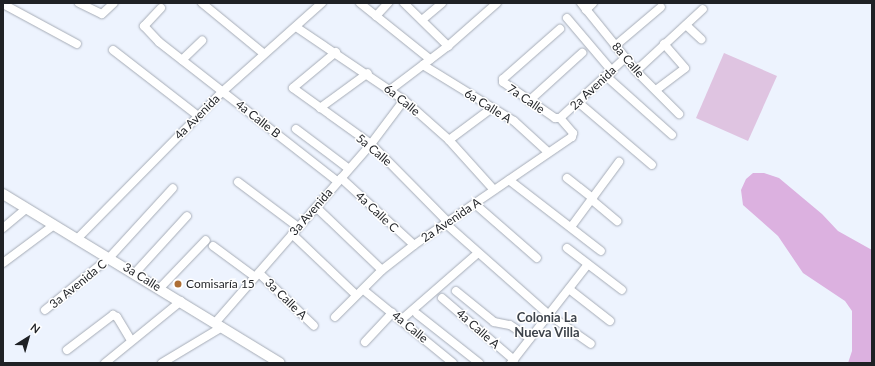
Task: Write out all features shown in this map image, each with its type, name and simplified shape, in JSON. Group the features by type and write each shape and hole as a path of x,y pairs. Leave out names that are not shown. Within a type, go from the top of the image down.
{"main road":[{"name":"3a Calle","path":"3,194 27,208 51,227 78,238 110,257 280,363"}],"street":[{"path":"79,3 102,14 114,3"},
{"path":"202,3 262,53"},
{"name":"4a Avenida","path":"78,238 262,53 322,3"},
{"path":"360,3 430,59"},
{"path":"376,16 388,3"},
{"path":"404,3 448,46"},
{"path":"422,20 442,3"},
{"path":"390,90 448,46 497,3"},
{"path":"583,6 593,3"},
{"path":"3,15 7,4 77,44"},
{"name":"8a Calle","path":"583,6 636,71 679,114"},
{"path":"615,46 661,7"},
{"name":"4a Calle B","path":"161,8 145,24 159,42 222,92 339,180"},
{"path":"636,71 703,9"},
{"path":"567,18 609,74 672,135"},
{"path":"686,24 701,39"},
{"name":"6a Calle","path":"296,26 368,73 404,100 449,140 494,190"},
{"name":"7a Calle","path":"560,29 503,79 505,84 529,101 555,118 560,118 573,133"},
{"path":"182,60 202,41"},
{"path":"656,90 685,68 664,44"},
{"path":"113,50 198,116"},
{"name":"5a Calle","path":"336,52 293,88 371,144 478,253 548,314 591,344"},
{"path":"529,101 582,53"},
{"name":"2a Avenida","path":"560,118 625,58"},
{"name":"6a Calle A","path":"423,65 514,121 548,152"},
{"path":"320,108 368,73"},
{"name":"3a Avenida","path":"162,363 218,325 257,275 371,144 404,100"},
{"path":"578,102 652,165"},
{"path":"449,140 492,108"},
{"path":"296,129 349,169"},
{"name":"2a Avenida A","path":"335,317 382,270 414,245 572,137 573,133"},
{"path":"571,228 619,162"},
{"path":"567,178 618,221"},
{"name":"4a Calle C","path":"339,180 414,245"},
{"path":"509,180 601,251"},
{"path":"238,182 298,227"},
{"name":"3a Avenida C","path":"45,310 110,257 173,188"},
{"path":"475,204 537,258"},
{"path":"316,207 382,270"},
{"path":"3,228 27,208"},
{"path":"135,273 187,216"},
{"path":"3,262 51,227"},
{"path":"3,267 46,237 51,227"},
{"path":"292,234 356,295"},
{"path":"160,288 206,240"},
{"name":"3a Calle A","path":"213,246 257,275 314,326"},
{"path":"567,248 622,290"},
{"path":"401,320 478,253"},
{"path":"513,361 588,264"},
{"path":"568,289 610,321"},
{"path":"456,291 494,322 510,325 530,338"},
{"name":"4a Calle","path":"366,292 453,363"},
{"name":"4a Calle A","path":"442,298 513,361"},
{"path":"105,363 131,340 181,301"},
{"path":"365,342 392,313"},
{"path":"417,314 479,363"},
{"path":"67,350 113,315 117,317 131,340"}],"shaded area":[{"path":"724,53 777,76 748,141 696,118"},
{"path":"753,173 764,173 779,178 822,214 838,231 872,250 872,363 848,363 852,351 852,311 845,301 803,273 778,236 743,205 741,190 746,179"}],"place":[{"name":"Comisaría 15","path":"178,284"}],"district":[{"name":"Colonia La Nueva Villa","path":"547,326"}]}
